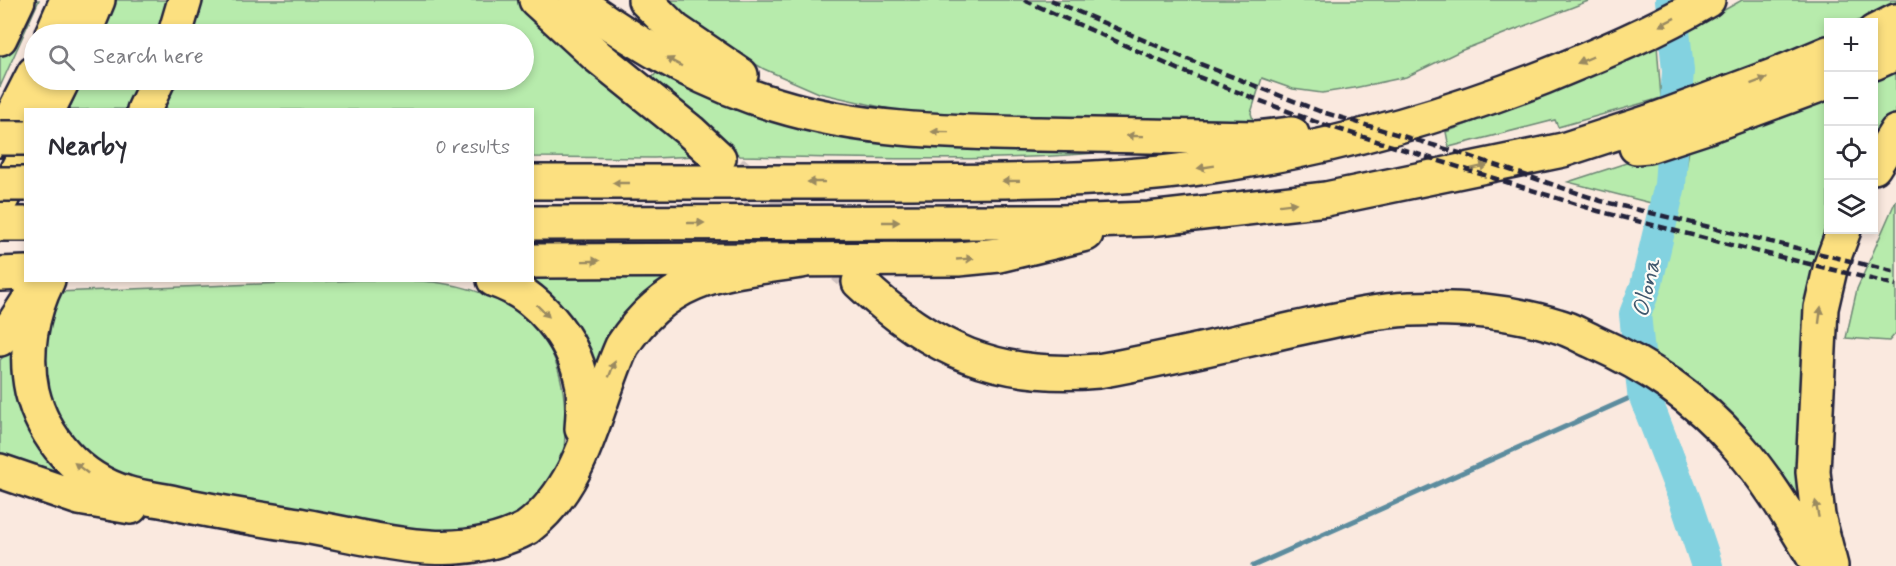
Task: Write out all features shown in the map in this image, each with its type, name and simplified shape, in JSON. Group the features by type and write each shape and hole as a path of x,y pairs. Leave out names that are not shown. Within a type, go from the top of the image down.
{"main road":[{"path":"0,38 18,0"},
{"path":"56,24 67,0"},
{"path":"88,24 98,0"},
{"path":"178,24 185,0"},
{"path":"536,0 597,56 690,130"},
{"path":"558,0 719,158"},
{"path":"576,0 629,36 680,65 741,93 776,105 851,122 927,132 1257,138 1419,119"},
{"path":"645,0 675,30 722,63 769,93 807,113"},
{"path":"534,182 929,182 1122,176 1192,169 1264,158 1331,144 1502,93 1639,37 1702,4"},
{"path":"1878,30 1896,21"},
{"path":"1878,61 1896,53"},
{"path":"1703,115 1824,54"},
{"path":"534,223 1020,222 1149,219 1326,199 1563,150 1610,151 1703,115 1824,83"},
{"path":"24,138 0,139 25,90"},
{"path":"49,108 58,90"},
{"path":"145,108 153,90"},
{"path":"1878,161 1896,132"},
{"path":"9,219 24,161"},
{"path":"0,184 24,184"},
{"path":"534,261 716,259 802,261 983,257 1149,219"},
{"path":"1832,566 1818,516 1813,472 1821,308 1830,265 1842,234"},
{"path":"47,282 33,322 29,341 29,378 42,420 59,448 85,471 126,493 214,512 333,532 420,554 458,554 500,543 525,529 549,508 578,463 622,346 651,308 683,288 714,276 802,261"},
{"path":"0,274 24,273"},
{"path":"0,339 14,323 40,282"},
{"path":"498,282 518,291 536,305 557,326 568,345 582,381 584,403 578,463"},
{"path":"859,282 913,327 944,345 994,365 1035,372 1098,371 1352,317 1408,309 1455,309 1509,314 1560,326 1618,353 1671,383 1709,416 1744,453 1776,496 1819,566"},
{"path":"0,471 79,498 108,504 148,509 214,512"}],"green space":[{"path":"26,0 39,0 28,24 24,24 24,33 0,87 0,47"},
{"path":"116,0 170,0 163,24 105,24"},
{"path":"198,0 521,0 695,156 534,157 534,108 163,108 171,90 534,90 534,24 191,24"},
{"path":"666,0 1591,0 1460,51 1406,77 1322,93 1293,89 1262,78 1251,113 1256,130 894,110 819,93 764,69 698,31"},
{"path":"1742,0 1896,0 1864,18 1824,18 1824,37 1765,62 1688,90 1687,31"},
{"path":"1657,45 1661,98 1558,127 1555,120 1449,147 1446,132 1573,84"},
{"path":"1896,68 1896,119 1878,144 1878,126 1878,77"},
{"path":"659,70 702,93 1138,149 1039,157 989,158 889,159 740,156 652,78"},
{"path":"78,90 140,90 131,108 70,108"},
{"path":"1824,101 1824,234 1828,234 1805,515 1770,458 1745,427 1698,385 1648,348 1648,325 1683,186 1689,150"},
{"path":"1660,152 1655,204 1568,182"},
{"path":"1896,200 1896,333 1889,341 1846,338 1857,289"},
{"path":"534,274 678,274 650,291 626,313 611,336 590,387 517,282 534,282"},
{"path":"310,282 434,282 469,289 503,303 519,314 544,339 552,354 558,370 565,406 565,440 560,465 548,485 520,514 457,540 433,538 126,479 106,469 73,443 51,409 42,361 56,292"},
{"path":"13,347 85,485 0,460 0,360"}],"waterway":[{"name":"Olona","path":"1671,0 1678,71 1670,185 1646,286 1635,314 1643,392 1686,503 1707,566"},
{"path":"1253,566 1643,392"}],"tunnel":[{"path":"733,170 849,273"}],"railway":[{"path":"1024,0 1180,70 1316,122 1598,211 1896,285"},
{"path":"1051,0 1185,58 1319,111 1466,155 1601,201 1896,272"}]}
